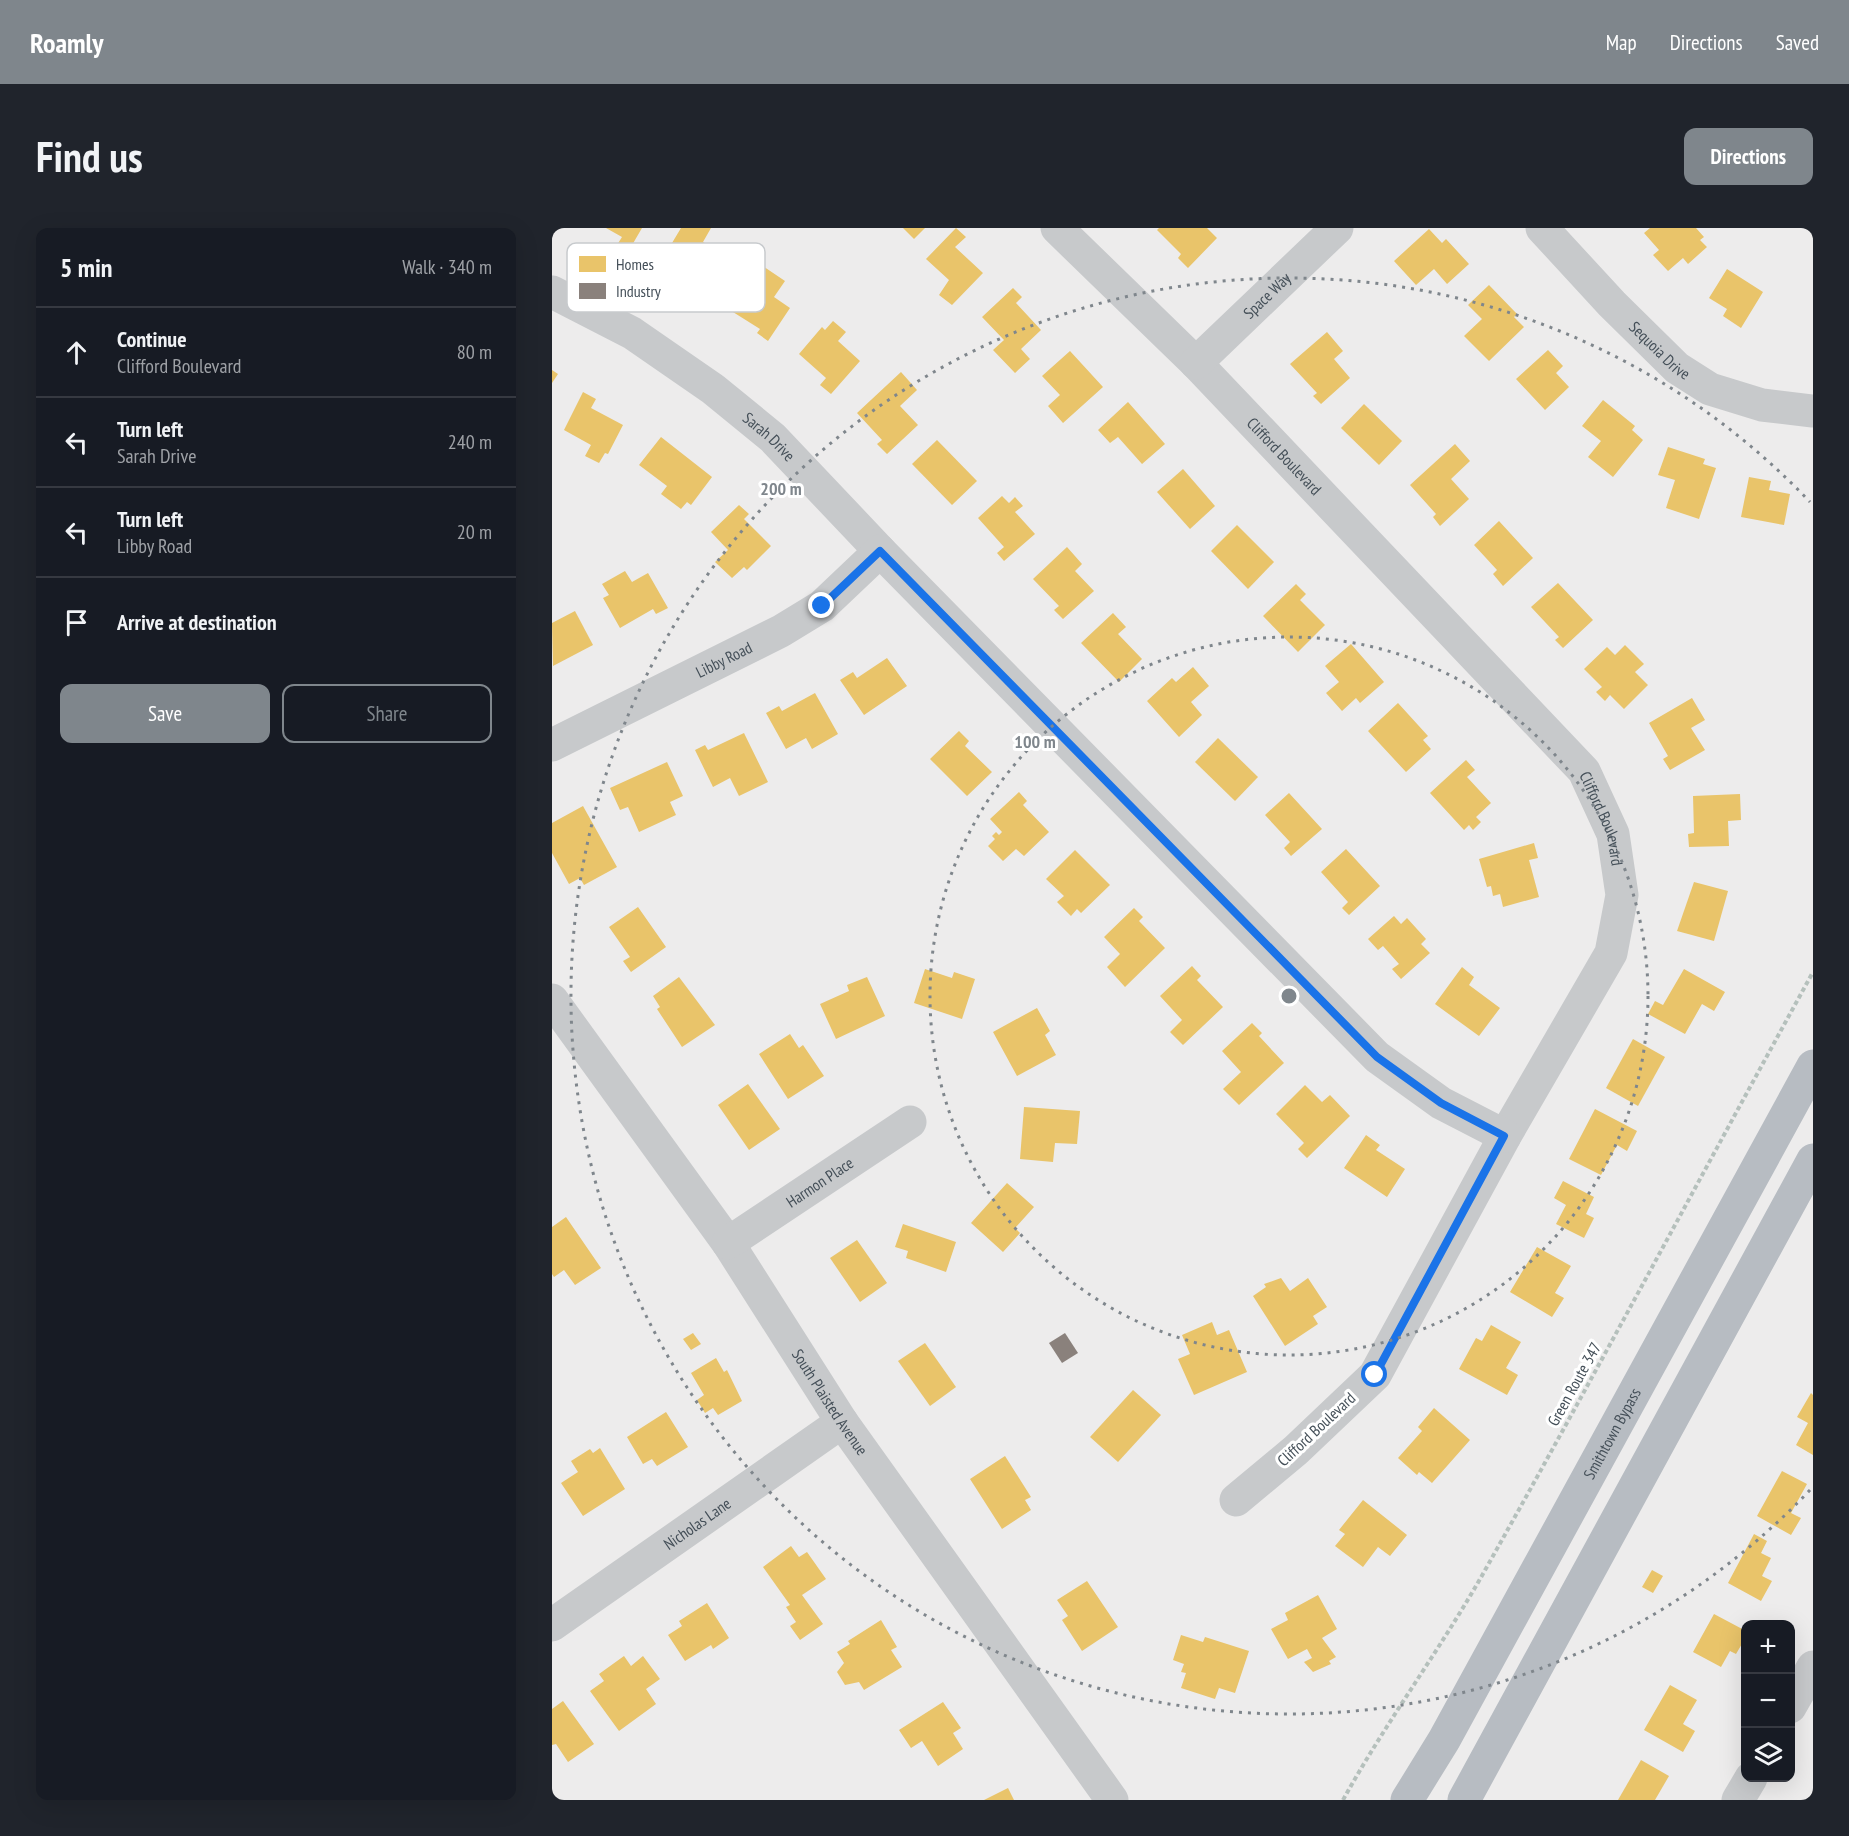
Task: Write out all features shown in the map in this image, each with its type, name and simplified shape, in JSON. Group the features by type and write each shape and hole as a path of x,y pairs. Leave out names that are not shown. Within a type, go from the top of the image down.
{"highway":[{"name":"Smithtown Bypass","path":"1407,1800 1449,1729 1813,1066"},
{"path":"1464,1800 1813,1160"}],"street":[{"name":"Clifford Boulevard","path":"1057,228 1196,363 1584,771 1613,834 1622,895 1611,953 1504,1136 1375,1375 1296,1450 1236,1500"},
{"name":"Space Way","path":"1196,363 1337,228"},
{"name":"Sequoia Drive","path":"1552,231 1612,304 1677,368 1710,389 1762,405 1813,411"},
{"name":"Sarah Drive","path":"552,292 567,300"},
{"name":"Sarah Drive","path":"591,312 632,333 713,388 773,438 880,551 1377,1057 1441,1103 1504,1136"},
{"name":"Libby Road","path":"552,745 781,631 822,606 880,551"},
{"name":"South Plaisted Avenue","path":"552,1000 728,1243 842,1422 1112,1800"},
{"name":"Harmon Place","path":"728,1243 910,1122"},
{"name":"Nicholas Lane","path":"552,1625 842,1422"},
{"path":"1795,1700 1813,1667"},
{"path":"1738,1800 1749,1782"}],"path":[{"name":"Green Route 347","path":"1343,1800 1366,1758 1423,1673 1483,1574 1813,972"}],"building: Homes":[{"path":"606,228 642,228 633,243 618,243 622,237"},
{"path":"681,228 711,228 703,242 705,243 672,243"},
{"path":"903,228 925,228 914,239"},
{"path":"956,228 966,237 955,247 983,273 952,305 939,295 949,280 926,259"},
{"path":"1159,228 1207,228 1217,238 1188,268 1178,258 1181,254 1157,230"},
{"path":"1650,228 1696,228 1704,237 1700,240 1707,247 1688,264 1683,258 1668,271 1653,255 1659,250 1644,233"},
{"path":"1429,229 1442,243 1446,239 1469,264 1447,284 1434,269 1416,285 1394,261"},
{"path":"765,268 785,281 774,297 790,308 768,341 757,333 760,329 733,312 765,312"},
{"path":"1727,269 1763,292 1741,328 1723,316 1727,309 1709,298"},
{"path":"1489,285 1517,314 1514,317 1524,327 1489,361 1464,336 1482,319 1468,305"},
{"path":"1013,288 1022,297 1016,303 1041,330 1021,349 1030,359 1015,373 993,350 1004,340 982,317"},
{"path":"833,321 846,332 838,341 860,361 831,394 820,385 826,378 799,354 822,327 825,330"},
{"path":"1327,332 1343,351 1334,359 1350,378 1321,404 1313,396 1317,393 1290,364"},
{"path":"1548,350 1563,366 1556,373 1569,387 1545,410 1516,379"},
{"path":"1070,351 1103,387 1063,423 1048,406 1060,395 1042,376"},
{"path":"552,370 558,374 552,383"},
{"path":"901,372 917,390 900,406 918,425 887,454 877,444 882,440 857,413"},
{"path":"583,392 596,399 591,408 623,425 608,454 605,453 599,463 585,456 591,445 564,430"},
{"path":"1603,400 1635,426 1632,430 1643,440 1613,477 1588,457 1601,441 1582,426"},
{"path":"1128,402 1165,444 1142,464 1118,437 1110,443 1098,430"},
{"path":"1364,404 1402,441 1379,465 1341,428"},
{"path":"661,437 712,477 691,505 687,502 681,509 661,494 667,486 639,465"},
{"path":"937,440 977,481 952,505 912,464"},
{"path":"1455,444 1470,461 1451,479 1469,499 1440,526 1433,517 1436,514 1410,485"},
{"path":"1668,447 1705,459 1703,464 1716,468 1699,519 1666,508 1675,480 1658,475"},
{"path":"1183,469 1215,506 1190,529 1157,492"},
{"path":"1749,477 1771,481 1769,490 1790,494 1784,525 1741,517"},
{"path":"1002,496 1009,503 1015,497 1023,506 1015,512 1035,534 1004,561 997,553 1004,547 978,518"},
{"path":"739,505 749,514 744,519 771,546 747,570 744,567 732,578 715,562 728,550 711,532"},
{"path":"1499,521 1533,558 1503,586 1493,574 1497,570 1474,545"},
{"path":"1237,525 1274,562 1248,589 1211,551"},
{"path":"1067,547 1082,564 1075,571 1094,591 1063,619 1054,610 1059,606 1033,579"},
{"path":"625,571 632,582 648,573 668,608 656,614 653,609 620,628 603,598 609,595 602,584"},
{"path":"1558,583 1593,620 1563,648 1555,640 1559,637 1531,607"},
{"path":"1296,584 1306,594 1300,600 1325,625 1298,652 1263,616"},
{"path":"575,611 593,645 553,666 552,623"},
{"path":"1113,613 1126,627 1118,634 1142,659 1119,682 1081,643"},
{"path":"1351,644 1384,682 1360,703 1356,698 1342,711 1326,693 1339,682 1325,666"},
{"path":"1625,645 1644,664 1635,672 1648,685 1624,709 1610,695 1605,701 1596,692 1602,687 1584,669 1607,647 1615,655"},
{"path":"887,658 907,686 864,715 840,680 853,672 857,678"},
{"path":"1193,667 1209,686 1191,702 1202,715 1179,737 1147,701 1172,678 1176,682"},
{"path":"815,693 838,734 812,749 806,738 786,749 766,713 779,706 782,711"},
{"path":"1692,698 1705,720 1691,728 1705,750 1670,770 1663,759 1668,756 1649,723"},
{"path":"1398,703 1428,736 1423,740 1431,749 1406,772 1368,731"},
{"path":"959,731 969,741 965,746 992,772 967,796 930,759"},
{"path":"744,733 768,782 739,796 730,778 713,787 695,750 705,745 708,750"},
{"path":"1218,738 1258,777 1235,801 1195,762"},
{"path":"1466,760 1475,770 1467,777 1491,803 1476,817 1481,822 1473,830 1469,825 1464,830 1430,793"},
{"path":"667,762 683,796 670,802 676,815 639,832 628,807 620,810 610,788"},
{"path":"1019,792 1027,801 1023,805 1049,832 1024,856 1016,849 1003,861 988,846 995,839 992,836 996,832 999,835 1002,832 990,819"},
{"path":"1289,793 1322,829 1291,856 1284,848 1290,842 1265,815"},
{"path":"1740,794 1741,820 1728,821 1729,846 1689,847 1688,834 1694,833 1693,796"},
{"path":"583,806 617,867 584,885 580,878 569,884 552,853 552,823"},
{"path":"1534,843 1538,858 1529,860 1539,897 1503,907 1500,894 1493,896 1491,886 1487,887 1479,859"},
{"path":"1346,849 1380,886 1349,915 1342,908 1348,902 1321,872"},
{"path":"1075,850 1110,885 1081,913 1077,909 1071,916 1057,902 1064,896 1046,879"},
{"path":"1694,882 1728,891 1714,941 1677,931"},
{"path":"638,907 666,947 631,972 623,961 630,957 609,927"},
{"path":"1134,908 1143,917 1139,921 1165,948 1125,987 1107,967 1120,954 1104,937"},
{"path":"1394,916 1401,924 1407,918 1426,939 1421,944 1430,953 1401,979 1392,969 1399,964 1383,946 1378,950 1368,939"},
{"path":"1192,966 1201,976 1197,980 1223,1007 1183,1045 1170,1032 1182,1020 1160,996"},
{"path":"1462,967 1474,977 1469,985 1500,1008 1479,1036 1435,1004"},
{"path":"925,969 952,978 954,972 975,979 962,1019 914,1003"},
{"path":"1684,969 1725,992 1714,1011 1702,1004 1685,1034 1648,1014 1655,1001 1663,1005"},
{"path":"679,977 715,1025 682,1047 657,1009 660,1007 653,996"},
{"path":"867,977 885,1016 836,1039 820,1004 849,991 847,985"},
{"path":"1037,1008 1050,1031 1045,1035 1056,1055 1017,1076 993,1032"},
{"path":"1252,1023 1262,1033 1259,1036 1284,1063 1239,1105 1223,1089 1241,1072 1222,1051"},
{"path":"790,1034 799,1048 803,1045 824,1076 788,1099 759,1054"},
{"path":"1633,1039 1665,1057 1638,1106 1606,1088"},
{"path":"748,1084 780,1129 749,1150 718,1105"},
{"path":"1305,1085 1322,1102 1330,1095 1350,1116 1307,1158 1298,1149 1304,1143 1276,1114"},
{"path":"1024,1107 1080,1111 1077,1144 1055,1143 1053,1162 1020,1159"},
{"path":"1595,1109 1637,1131 1627,1151 1617,1145 1601,1175 1569,1159"},
{"path":"1366,1135 1380,1145 1376,1150 1405,1169 1387,1197 1344,1168"},
{"path":"1563,1181 1594,1197 1586,1214 1594,1218 1584,1238 1556,1224 1566,1205 1554,1198"},
{"path":"1007,1183 1034,1207 1015,1228 1020,1233 1003,1252 971,1223"},
{"path":"566,1217 601,1268 575,1285 564,1270 554,1277 552,1274 552,1227"},
{"path":"903,1224 956,1242 946,1272 906,1258 908,1251 895,1247"},
{"path":"857,1240 887,1283 860,1302 830,1258"},
{"path":"1537,1247 1571,1266 1555,1293 1564,1298 1552,1317 1510,1292"},
{"path":"1281,1278 1290,1291 1308,1278 1327,1307 1313,1316 1318,1324 1285,1346 1253,1296 1266,1287 1264,1284"},
{"path":"1212,1322 1217,1335 1229,1330 1247,1372 1194,1395 1178,1359 1190,1354 1182,1335"},
{"path":"1491,1325 1521,1342 1506,1368 1518,1375 1507,1395 1459,1369 1476,1338 1482,1341"},
{"path":"693,1333 701,1344 691,1350 683,1339"},
{"path":"925,1343 956,1387 930,1406 898,1361"},
{"path":"716,1358 724,1372 727,1370 742,1401 718,1415 713,1408 705,1413 697,1400 704,1395 691,1373"},
{"path":"1133,1390 1161,1415 1118,1462 1090,1437"},
{"path":"1811,1393 1813,1395 1813,1455 1796,1445 1808,1423 1797,1417"},
{"path":"1434,1408 1470,1440 1432,1483 1419,1472 1417,1475 1398,1458 1422,1431 1418,1427"},
{"path":"666,1412 688,1447 657,1466 652,1459 643,1464 627,1437"},
{"path":"600,1448 625,1489 583,1516 561,1483 578,1472 571,1461 590,1449 593,1453"},
{"path":"1005,1456 1031,1497 1025,1500 1031,1510 1002,1529 970,1479"},
{"path":"1782,1471 1807,1484 1791,1513 1801,1518 1791,1535 1757,1516"},
{"path":"1363,1500 1407,1535 1390,1556 1378,1547 1363,1567 1335,1546 1345,1534 1339,1530"},
{"path":"1754,1534 1767,1541 1761,1553 1771,1558 1762,1576 1772,1581 1761,1601 1728,1583"},
{"path":"791,1546 799,1557 807,1552 826,1579 802,1595 823,1624 800,1640 790,1626 796,1622 786,1607 790,1605 763,1567"},
{"path":"1652,1570 1663,1576 1653,1593 1642,1587"},
{"path":"1087,1581 1118,1627 1082,1651 1062,1620 1068,1616 1057,1600"},
{"path":"1318,1595 1337,1629 1322,1638 1336,1657 1329,1661 1331,1664 1313,1672 1304,1662 1312,1658 1307,1649 1288,1659 1271,1629 1288,1620 1285,1613"},
{"path":"707,1603 729,1638 713,1649 711,1645 685,1661 668,1635 682,1626 679,1621"},
{"path":"1714,1614 1741,1628 1741,1646 1736,1654 1730,1651 1721,1667 1693,1652"},
{"path":"881,1620 897,1647 891,1650 902,1667 864,1690 859,1682 845,1685 837,1672 844,1663 837,1652 850,1644 848,1641"},
{"path":"1181,1635 1203,1642 1205,1637 1249,1651 1235,1693 1219,1688 1215,1699 1181,1688 1186,1673 1181,1672 1184,1664 1173,1660"},
{"path":"624,1656 631,1666 643,1656 660,1679 646,1689 656,1704 619,1731 590,1691 604,1681 599,1674"},
{"path":"1670,1685 1697,1700 1683,1724 1695,1731 1683,1752 1644,1730"},
{"path":"563,1701 594,1744 568,1762 556,1744 552,1745 552,1709"},
{"path":"943,1702 961,1728 953,1733 963,1749 938,1766 922,1741 911,1748 899,1730"},
{"path":"1641,1760 1669,1776 1655,1800 1618,1800"},
{"path":"1008,1788 1014,1800 984,1800"}],"building: Industry":[{"path":"1065,1333 1078,1353 1062,1363 1049,1343"}],"route":[{"path":"822,606 880,551 1258,933 1377,1057 1441,1103 1504,1136 1375,1375"}]}
